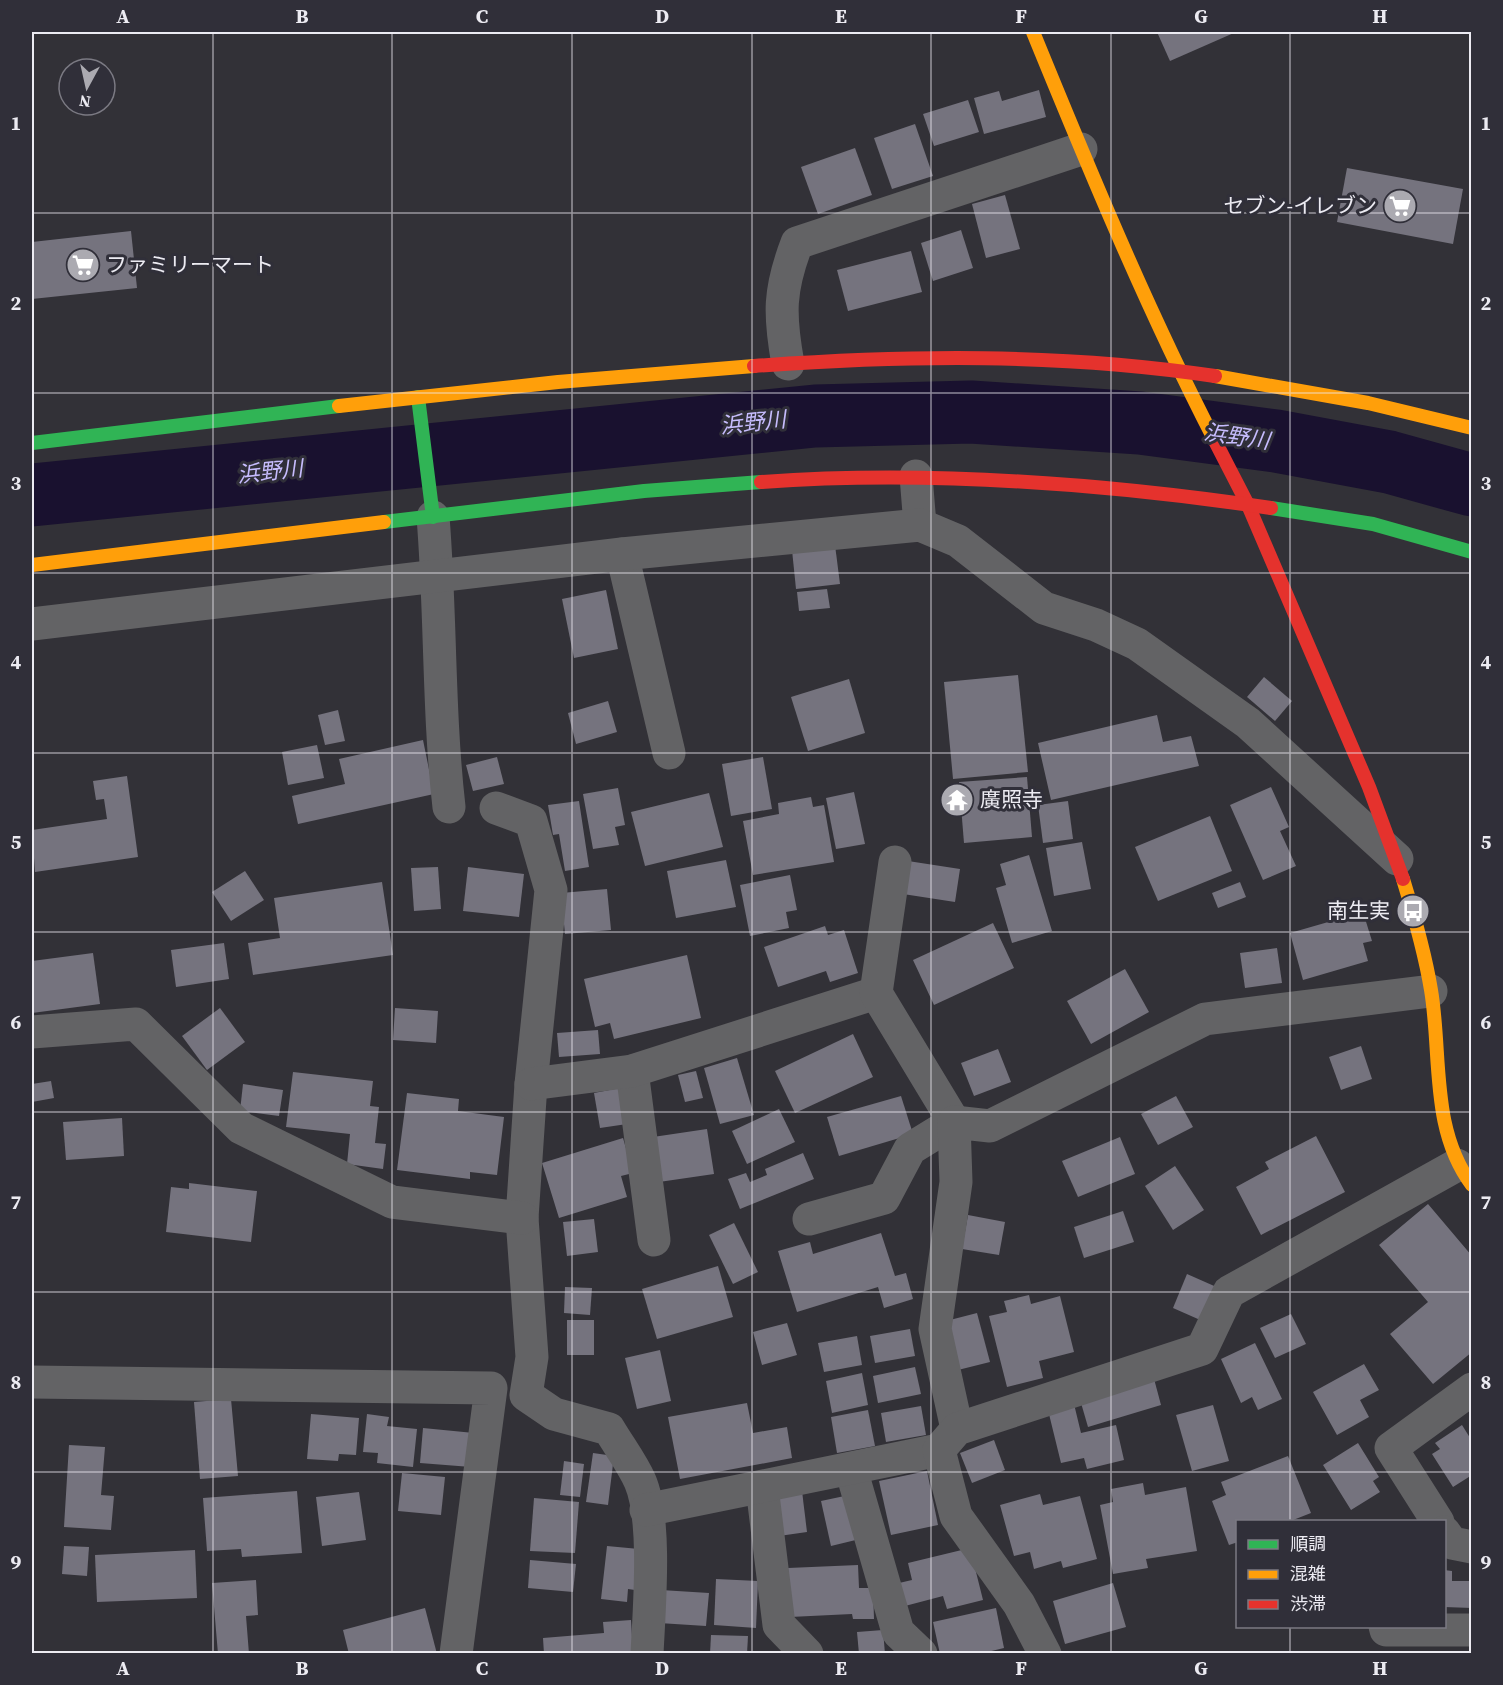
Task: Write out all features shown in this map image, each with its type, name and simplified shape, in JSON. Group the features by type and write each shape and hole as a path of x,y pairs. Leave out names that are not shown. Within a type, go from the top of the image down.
{"street":[{"path":"646,1510 851,1469 948,1440 1202,1349 1229,1292 1464,1175 1443,1119 1431,991 1413,911 1397,859 1248,505 1180,373 1081,149 1033,32"},
{"path":"788,364 780,322 784,277 798,243 1081,149"},
{"path":"32,443 632,374 912,357 1047,359 1180,373 1314,392 1472,428"},
{"path":"418,398 438,575 442,748 449,807"},
{"path":"916,476 920,525"},
{"path":"32,565 644,491 794,480 916,476 1028,480 1248,505 1373,524 1472,552"},
{"path":"32,624 621,554 920,525 958,541 1044,608 1096,625 1137,644 1248,723 1397,859"},
{"path":"621,554 669,753"},
{"path":"496,808 531,821 551,890 531,1084 522,1218 532,1357 526,1395"},
{"path":"895,862 876,993 954,1122 956,1182 935,1329 956,1516 1019,1604 1045,1653"},
{"path":"809,1220 884,1198 910,1149 954,1122 990,1126 1205,1019 1431,991"},
{"path":"531,1084 632,1071 876,993"},
{"path":"32,1032 136,1024 241,1128 392,1202 522,1218"},
{"path":"632,1071 654,1240"},
{"path":"32,1382 491,1388 526,1395 554,1414 609,1429 640,1482 646,1510 650,1572 647,1653"},
{"path":"456,1653 491,1388"},
{"path":"1437,1520 1391,1448 1472,1389"},
{"path":"851,1469 898,1632 921,1653"},
{"path":"762,1486 779,1625 807,1653"},
{"path":"1446,1535 1452,1543 1472,1547"},
{"path":"1386,1628 1386,1630 1472,1630"}],"building":[{"path":"1157,32 1236,32 1170,61"},
{"path":"1039,90 1046,117 984,134 974,98 999,91 1002,101"},
{"path":"968,100 979,132 934,146 923,114"},
{"path":"915,124 933,176 892,189 874,138"},
{"path":"855,148 872,195 818,214 801,167"},
{"name":"セブン-イレブン","path":"1347,168 1463,189 1453,244 1337,222"},
{"path":"1005,195 1020,249 986,258 972,204"},
{"path":"961,230 973,268 933,281 921,243"},
{"name":"ファミリーマート","path":"131,231 137,288 32,299 32,242"},
{"path":"911,251 922,292 848,311 837,270"},
{"path":"835,545 840,584 796,589 792,550"},
{"path":"827,589 830,608 799,611 797,592"},
{"path":"606,590 618,649 574,658 562,599"},
{"path":"1018,675 1028,772 953,779 944,682"},
{"path":"1264,677 1292,701 1275,721 1247,697"},
{"path":"849,679 865,733 808,751 791,697"},
{"path":"608,701 617,732 576,744 568,713"},
{"path":"338,710 345,741 325,745 318,715"},
{"path":"1157,715 1163,742 1191,736 1199,766 1051,800 1038,743"},
{"path":"423,740 434,794 298,824 292,796 345,784 339,759"},
{"path":"317,745 324,778 288,785 282,752"},
{"path":"497,757 504,784 473,791 466,765"},
{"path":"763,757 772,809 731,816 722,764"},
{"path":"127,776 138,857 35,872 32,830 107,819 104,799 96,800 93,781"},
{"path":"1027,777 1032,837 964,843 959,782"},
{"path":"1271,787 1289,827 1280,831 1296,866 1263,880 1230,805"},
{"path":"618,788 625,825 615,827 619,845 593,849 583,794"},
{"path":"854,792 865,844 836,849 826,798"},
{"path":"709,793 723,847 645,866 631,812"},
{"path":"811,797 813,807 824,805 834,862 753,875 743,821 779,814 778,803"},
{"path":"579,801 589,867 565,871 559,834 553,835 548,805"},
{"path":"1068,801 1073,839 1043,843 1038,805"},
{"path":"1210,816 1232,871 1158,901 1135,847"},
{"path":"1082,842 1091,889 1054,896 1046,848"},
{"path":"1029,855 1052,931 1012,943 996,888 1006,885 1000,864"},
{"path":"726,860 736,907 676,918 667,871"},
{"path":"908,861 960,869 955,902 903,894"},
{"path":"438,867 441,909 414,911 411,868"},
{"path":"468,867 524,874 519,917 463,911"},
{"path":"245,871 264,900 231,921 212,892"},
{"path":"790,875 797,910 786,912 789,928 750,936 740,885"},
{"path":"382,882 393,955 253,975 248,943 280,938 274,898"},
{"path":"1240,882 1246,897 1218,908 1212,893"},
{"path":"607,889 611,930 565,934 561,893"},
{"path":"1363,912 1372,941 1363,943 1368,961 1303,980 1290,933"},
{"path":"993,923 1014,968 934,1005 913,960"},
{"path":"825,926 828,935 844,930 858,973 830,982 826,971 778,987 764,947"},
{"path":"224,943 229,979 176,987 171,950"},
{"path":"1277,948 1282,983 1245,988 1240,953"},
{"path":"93,953 100,1004 32,1013 32,961"},
{"path":"687,955 701,1018 614,1039 610,1023 595,1027 584,979"},
{"path":"1125,969 1149,1012 1091,1044 1067,1001"},
{"path":"220,1008 245,1042 207,1070 182,1036"},
{"path":"395,1008 438,1011 436,1043 393,1040"},
{"path":"598,1030 600,1054 559,1057 557,1033"},
{"path":"853,1034 873,1077 795,1113 775,1071"},
{"path":"1361,1046 1372,1079 1341,1090 1329,1057"},
{"path":"998,1049 1011,1082 974,1096 961,1063"},
{"path":"737,1058 754,1115 720,1124 704,1068"},
{"path":"696,1071 703,1098 685,1102 678,1075"},
{"path":"293,1072 373,1081 370,1106 379,1107 375,1143 386,1144 383,1169 347,1164 350,1134 286,1127"},
{"path":"51,1081 54,1098 32,1102 32,1084"},
{"path":"243,1084 283,1090 279,1116 240,1111"},
{"path":"620,1088 627,1124 600,1128 594,1093"},
{"path":"407,1093 459,1099 458,1111 504,1117 497,1175 470,1172 470,1179 397,1170"},
{"path":"901,1096 913,1134 839,1156 827,1117"},
{"path":"1176,1096 1193,1127 1158,1145 1141,1114"},
{"path":"779,1109 795,1142 747,1164 732,1131"},
{"path":"122,1118 124,1156 66,1160 63,1122"},
{"path":"707,1129 714,1174 659,1182 653,1137"},
{"path":"1316,1136 1345,1192 1261,1235 1236,1187 1269,1169 1265,1162"},
{"path":"1120,1137 1135,1174 1078,1197 1062,1161"},
{"path":"623,1138 633,1173 621,1176 627,1197 559,1218 542,1163"},
{"path":"803,1153 814,1179 740,1209 728,1179 746,1173 750,1182 767,1175 765,1169"},
{"path":"1175,1166 1204,1210 1173,1230 1145,1186"},
{"path":"189,1183 257,1191 251,1242 166,1232 171,1187 189,1189"},
{"path":"1428,1204 1472,1256 1472,1352 1433,1384 1390,1334 1428,1302 1379,1245"},
{"path":"1123,1211 1134,1242 1084,1258 1074,1227"},
{"path":"968,1215 1005,1222 999,1255 962,1249"},
{"path":"594,1219 598,1252 567,1256 563,1222"},
{"path":"734,1223 758,1272 733,1284 709,1235"},
{"path":"881,1233 895,1276 906,1273 913,1299 884,1308 878,1287 797,1312 778,1251 810,1242 813,1254"},
{"path":"718,1266 733,1317 657,1339 642,1289"},
{"path":"1187,1274 1221,1289 1207,1323 1173,1308"},
{"path":"565,1287 592,1288 590,1315 564,1313"},
{"path":"1029,1295 1031,1304 1060,1296 1074,1352 1039,1361 1043,1378 1007,1387 989,1316 1007,1312 1004,1301"},
{"path":"977,1313 990,1362 958,1370 946,1321"},
{"path":"1291,1314 1306,1344 1275,1358 1260,1328"},
{"path":"567,1320 594,1320 594,1355 567,1355"},
{"path":"787,1323 797,1355 762,1365 753,1332"},
{"path":"910,1329 915,1356 875,1363 870,1336"},
{"path":"857,1336 862,1365 824,1372 818,1343"},
{"path":"1255,1343 1282,1399 1258,1410 1252,1397 1241,1403 1221,1359"},
{"path":"660,1350 671,1401 637,1409 625,1358"},
{"path":"1364,1364 1379,1390 1360,1400 1369,1417 1337,1435 1313,1392"},
{"path":"915,1367 921,1394 878,1403 873,1376"},
{"path":"862,1373 868,1405 832,1413 826,1381"},
{"path":"1153,1375 1161,1405 1088,1427 1079,1396"},
{"path":"231,1399 238,1476 200,1479 194,1402"},
{"path":"747,1403 753,1433 787,1427 792,1458 680,1479 668,1417"},
{"path":"1074,1404 1081,1433 1116,1425 1124,1460 1087,1469 1084,1458 1061,1463 1048,1410"},
{"path":"1213,1405 1229,1461 1192,1471 1176,1415"},
{"path":"921,1406 926,1435 886,1442 881,1413"},
{"path":"868,1410 875,1446 837,1453 831,1417"},
{"path":"311,1414 359,1418 356,1455 339,1454 338,1461 307,1459"},
{"path":"367,1414 389,1417 387,1426 417,1429 413,1467 377,1463 378,1453 363,1452"},
{"path":"1462,1425 1472,1441 1472,1475 1453,1487 1432,1454 1440,1449 1435,1443"},
{"path":"423,1428 474,1433 471,1467 420,1463"},
{"path":"994,1440 1005,1470 972,1483 960,1453"},
{"path":"1358,1443 1379,1477 1373,1481 1380,1492 1351,1510 1323,1465"},
{"path":"69,1445 105,1447 101,1495 114,1496 111,1530 64,1527"},
{"path":"593,1453 614,1456 608,1505 586,1502"},
{"path":"1288,1456 1311,1513 1293,1520 1236,1520 1236,1543 1229,1545 1212,1501 1226,1495 1221,1482"},
{"path":"564,1461 584,1464 580,1497 560,1495"},
{"path":"927,1471 938,1525 891,1535 879,1481"},
{"path":"402,1473 445,1477 441,1515 398,1511"},
{"path":"1143,1483 1145,1495 1186,1487 1197,1551 1146,1559 1148,1568 1113,1574 1100,1505 1113,1502 1111,1489"},
{"path":"297,1491 302,1553 242,1557 241,1549 207,1551 203,1498"},
{"path":"802,1491 807,1532 779,1536 773,1495"},
{"path":"359,1492 366,1540 322,1546 316,1497"},
{"path":"854,1494 864,1538 831,1546 821,1501"},
{"path":"1040,1494 1043,1505 1080,1496 1097,1559 1063,1568 1061,1561 1034,1569 1030,1552 1014,1556 1000,1505"},
{"path":"534,1498 579,1502 575,1553 530,1551"},
{"path":"64,1546 89,1547 87,1576 62,1574"},
{"path":"607,1546 639,1549 635,1590 628,1589 627,1602 601,1599"},
{"path":"970,1548 983,1600 947,1609 943,1596 905,1606 899,1583 912,1580 908,1563"},
{"path":"195,1550 197,1598 97,1602 95,1555"},
{"path":"530,1560 576,1564 573,1592 528,1588"},
{"path":"858,1565 859,1588 873,1588 874,1619 853,1619 852,1614 790,1617 788,1568"},
{"path":"1446,1570 1452,1571 1452,1581 1472,1581 1472,1608 1446,1607"},
{"path":"716,1579 758,1581 756,1628 714,1625"},
{"path":"256,1580 258,1615 246,1616 249,1654 218,1654 212,1583"},
{"path":"1113,1583 1126,1627 1065,1644 1053,1601"},
{"path":"661,1590 709,1593 706,1626 659,1623"},
{"path":"425,1608 437,1654 349,1654 343,1630"},
{"path":"996,1608 1004,1648 979,1654 940,1654 933,1622"},
{"path":"631,1620 633,1654 544,1654 543,1638 604,1633 603,1622"},
{"path":"883,1630 885,1654 859,1654 857,1632"},
{"path":"711,1635 748,1636 747,1654 710,1654"}],"waterway":[{"name":"浜野川","path":"32,495 815,416 971,412 1140,423 1276,441 1389,462 1472,485"}],"traffic: fast":[{"path":"418,397 433,517"},
{"path":"32,443 339,406"},
{"path":"384,522 644,491 761,482"},
{"path":"1271,508 1373,524 1472,552"}],"traffic: slow":[{"path":"1033,32 1142,288 1214,439"},
{"path":"339,406 558,382 754,366"},
{"path":"1215,376 1368,403 1472,428"},
{"path":"32,565 384,522"},
{"path":"1403,879 1431,990 1443,1116 1449,1140 1472,1185"}],"traffic: jam":[{"path":"754,366 869,360 984,358 1100,363 1215,376"},
{"path":"1214,439 1248,505 1369,787 1403,879"},
{"path":"761,482 889,477 1016,481 1144,492 1271,508"}],"place":[{"name":"セブン-イレブン","path":"1400,206"},
{"name":"ファミリーマート","path":"83,265"},
{"name":"廣照寺","path":"957,800"},
{"name":"南生実","path":"1413,911"}]}
